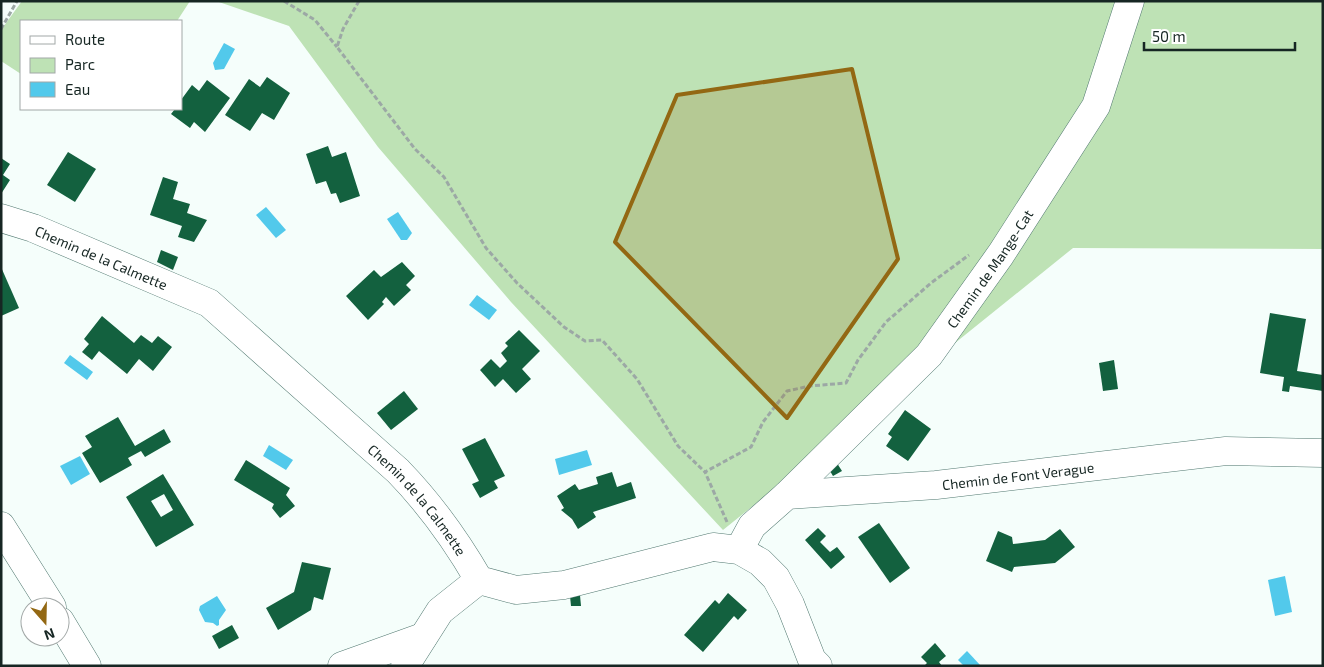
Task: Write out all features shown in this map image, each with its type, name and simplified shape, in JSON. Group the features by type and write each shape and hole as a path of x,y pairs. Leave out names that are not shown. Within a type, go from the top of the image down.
{"street":[{"name":"Chemin de Mange-Cat","path":"787,495 929,355 1001,254 1096,106 1130,1"},
{"name":"Chemin de la Calmette","path":"1,218 33,228 209,303 398,471 430,506 480,580"},
{"name":"Chemin de Font Verague","path":"787,495 936,485 1226,451 1323,453"},
{"path":"740,550 752,526 787,495"},
{"path":"1,526 46,597"},
{"path":"405,666 440,611 480,580 516,590 564,585 714,548 740,550 760,562 776,578 790,604 812,660 818,666"},
{"path":"70,637 88,666"},
{"path":"342,666 424,637"}],"path":[{"path":"1,29 17,1"},
{"path":"284,1 315,20 415,149 444,177 486,248 517,283 564,327 585,341 602,340 637,379 678,446 705,472 740,550"},
{"path":"337,47 343,29 359,1"},
{"path":"705,472 751,447 763,422 787,391 810,386 846,384 858,360 886,322 931,283 974,252"}],"highlighted area":[{"path":"852,69 898,259 787,418 615,242 677,95"}],"green space":[{"path":"22,1 190,1 178,20 20,20 20,73 1,61 1,30"},
{"path":"216,1 1323,1 1323,249 1073,248 723,530 511,302 378,147 289,26"}],"water":[{"path":"224,43 235,49 224,69 215,70 213,63"},
{"path":"266,207 286,230 276,238 256,215"},
{"path":"398,212 412,233 407,240 401,240 387,219"},
{"path":"477,295 497,310 489,320 469,305"},
{"path":"70,355 93,372 87,380 64,363"},
{"path":"269,445 293,460 286,470 263,456"},
{"path":"587,450 592,465 559,475 555,459"},
{"path":"80,456 90,474 71,485 60,466"},
{"path":"1285,576 1292,612 1275,616 1268,580"},
{"path":"217,596 226,610 217,626 213,623 205,622 199,610 200,606"},
{"path":"967,651 981,666 964,666 958,660"}],"building":[{"path":"267,77 290,93 274,120 262,113 250,131 225,115 249,79 260,87"},
{"path":"207,80 230,98 205,132 194,122 190,128 171,114 174,110 182,110 182,99 192,85 199,91"},
{"path":"328,146 332,157 346,152 360,196 340,203 336,193 331,194 326,181 316,184 306,154"},
{"path":"68,152 96,169 75,202 47,185"},
{"path":"1,158 10,164 3,175 10,180 1,194"},
{"path":"163,177 178,182 173,199 190,204 187,213 207,220 194,242 178,237 182,226 150,215"},
{"path":"161,250 178,257 173,270 157,262"},
{"path":"402,262 415,276 406,285 411,290 394,306 386,297 382,302 384,304 368,320 346,296 374,270 381,277"},
{"path":"1,267 19,308 1,316"},
{"path":"1270,313 1306,319 1297,371 1323,375 1323,391 1290,386 1289,392 1282,391 1284,377 1260,373"},
{"path":"102,316 134,343 141,335 152,343 158,336 172,347 153,371 139,359 127,374 99,351 92,360 82,352 89,344 84,339"},
{"path":"519,330 540,351 522,369 531,379 516,393 503,379 495,387 480,370 491,359 500,368 507,361 501,353 508,346 505,343"},
{"path":"1114,360 1118,389 1103,391 1099,363"},
{"path":"404,391 418,409 391,430 377,413"},
{"path":"905,410 931,429 908,461 886,446 892,437 888,434"},
{"path":"118,417 135,446 164,429 171,442 145,457 141,451 128,458 132,465 100,483 82,453 92,447 85,436"},
{"path":"485,438 505,476 494,481 498,488 480,498 472,484 479,481 462,449"},
{"path":"246,460 290,488 286,495 295,506 280,518 272,508 274,504 234,480"},
{"path":"835,460 842,471 833,476 827,466"},
{"path":"612,472 617,487 631,482 636,498 593,512 596,517 578,529 572,519 561,510 564,508 557,496 575,484 579,490 598,484 596,477"},
{"path":"163,474 194,525 156,547 126,497","holes":["164,494 173,510 161,517 151,501"]},
{"path":"879,523 910,568 890,583 858,537"},
{"path":"818,528 826,536 820,542 830,552 837,547 845,557 831,569 805,540"},
{"path":"1060,529 1075,547 1055,563 1014,567 1012,572 986,561 998,531 1012,537 1013,544 1045,540"},
{"path":"302,562 331,568 323,600 314,597 311,610 278,630 266,608 294,592"},
{"path":"728,593 747,610 738,620 734,616 703,652 684,635 715,600 719,604"},
{"path":"580,595 581,606 571,606 570,596"},
{"path":"232,625 239,638 219,649 212,636"},
{"path":"935,643 946,656 939,662 942,666 924,666 927,663 921,657"}]}
